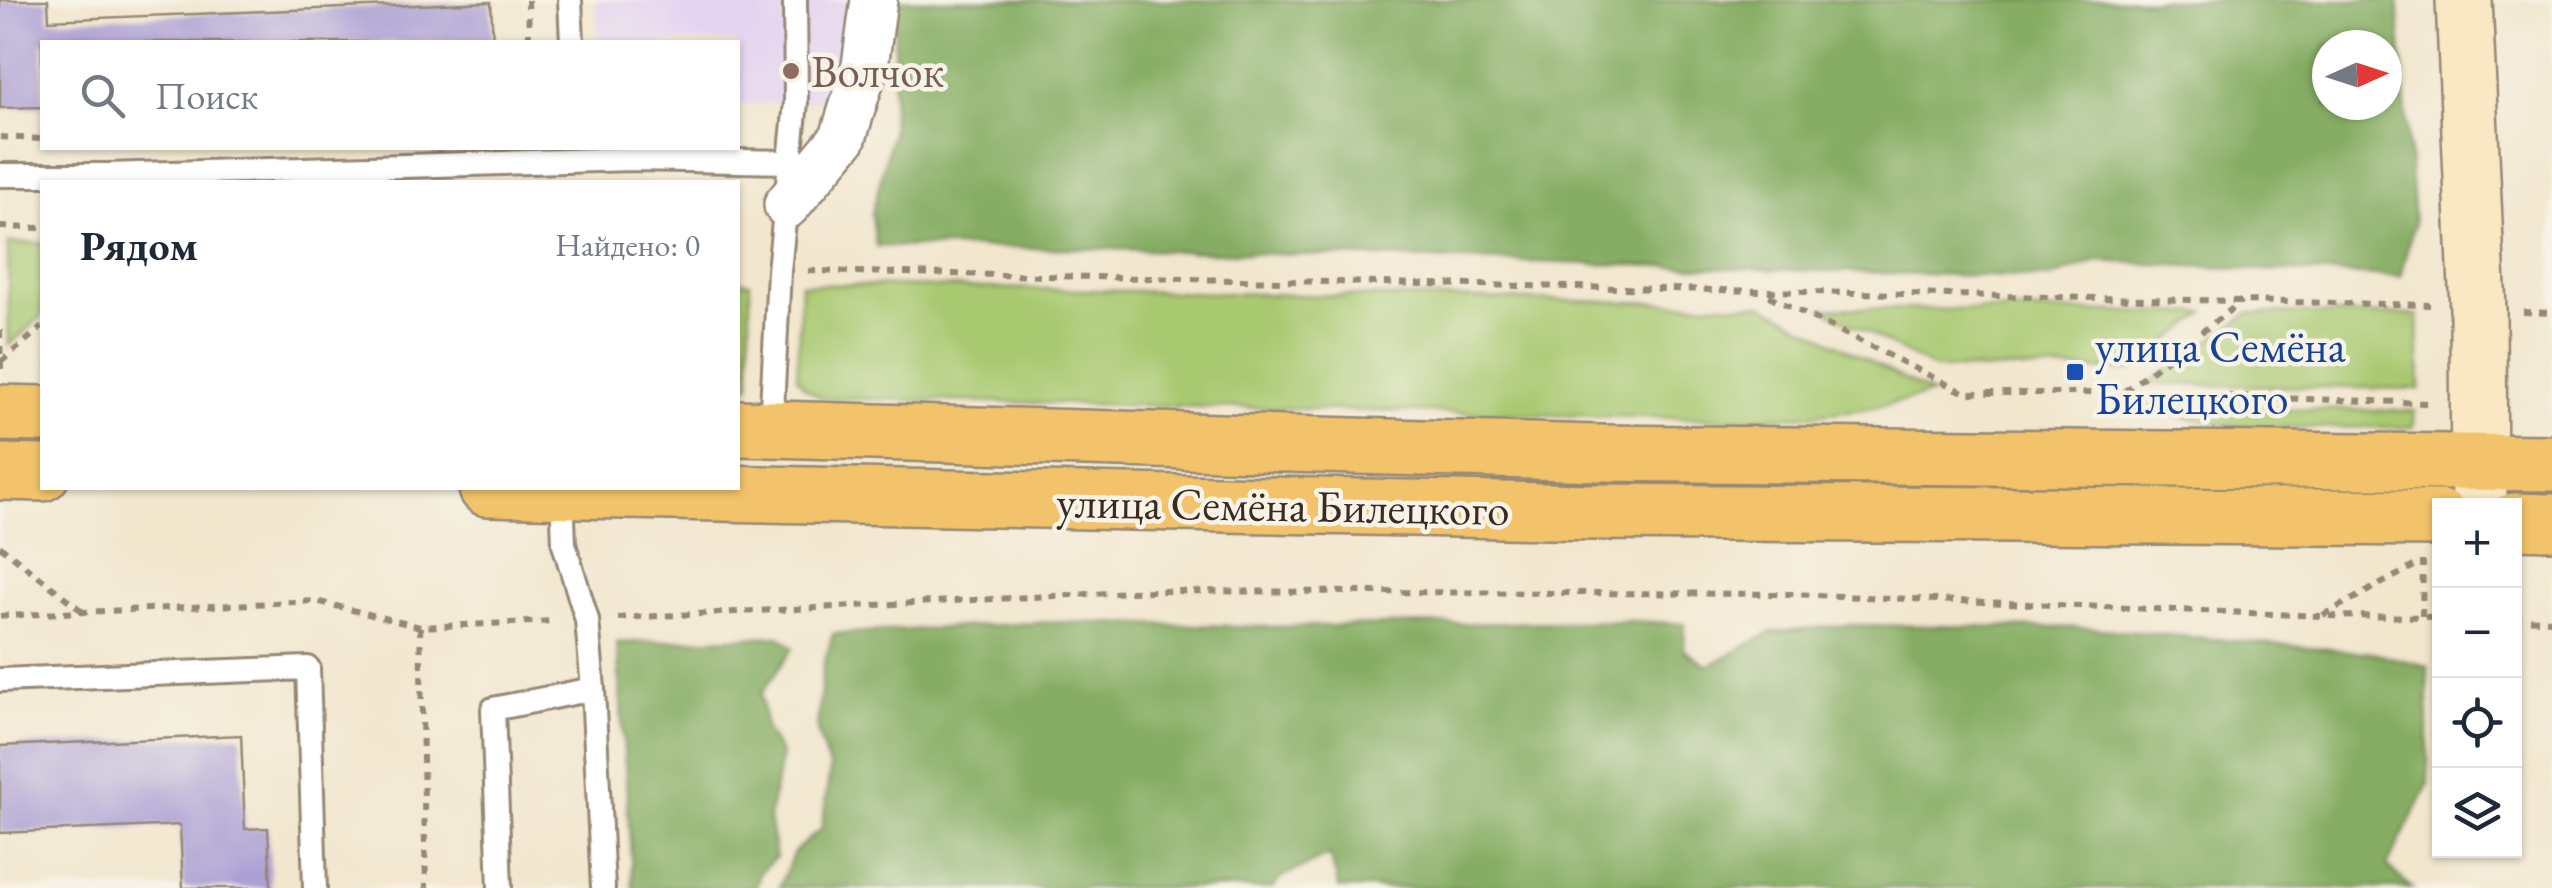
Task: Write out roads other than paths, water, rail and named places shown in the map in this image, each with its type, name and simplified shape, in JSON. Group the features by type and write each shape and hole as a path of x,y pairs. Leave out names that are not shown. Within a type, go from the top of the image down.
{"main road":[{"path":"0,413 40,414"},
{"name":"улица Семёна Билецкого","path":"754,428 2462,476 2552,464"},
{"path":"0,472 40,474"},
{"name":"улица Семёна Билецкого","path":"562,490 2429,533"},
{"path":"2522,521 2552,522"}],"street":[{"path":"789,184 843,138 866,66 874,0"},
{"path":"2462,476 2445,313 2464,0"}],"lane":[{"path":"570,0 572,40"},
{"path":"754,428 789,184 796,102 794,0"},
{"path":"0,175 108,175 577,154 789,184"},
{"path":"562,490 564,544 586,620 594,690 603,888"},
{"path":"0,680 308,668 314,888"},
{"path":"500,888 493,709 594,690"}],"place":[{"name":"Волчок","path":"791,71"},
{"name":"улица Семёна Билецкого","path":"2075,372"}]}
